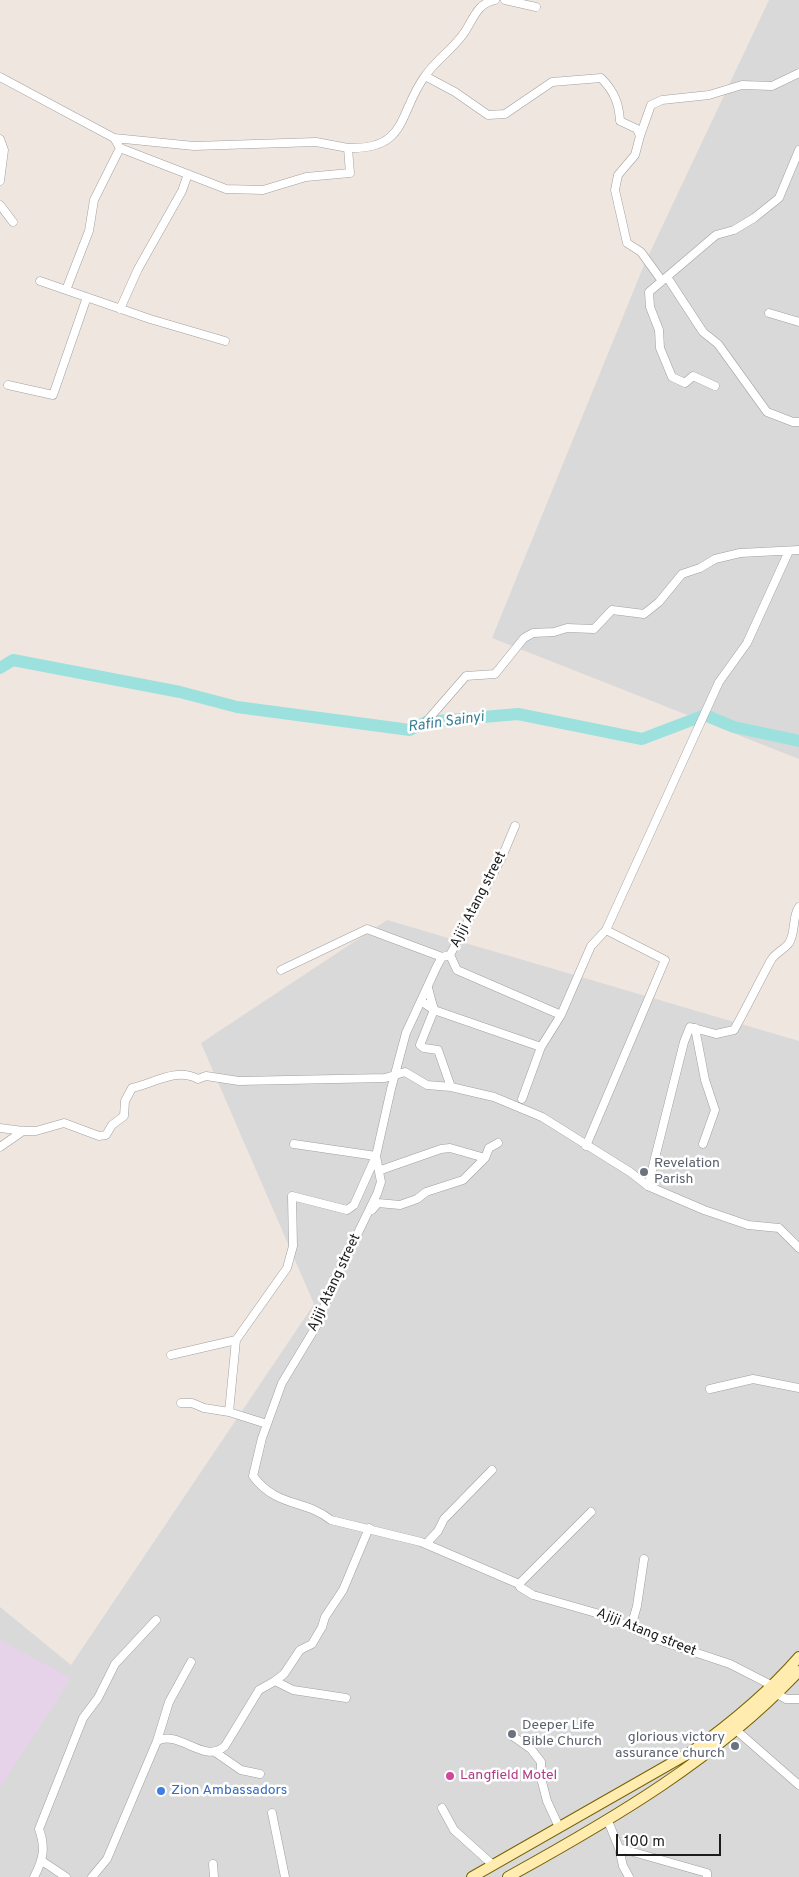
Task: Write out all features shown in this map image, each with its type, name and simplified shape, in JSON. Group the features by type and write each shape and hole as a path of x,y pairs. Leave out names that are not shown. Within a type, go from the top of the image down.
{"main road":[{"path":"508,1877 608,1821 665,1785 736,1730 775,1690 799,1658"},
{"path":"472,1877 559,1827 602,1805 691,1752 799,1670"}],"street":[{"path":"0,77 114,138 194,146 316,142 348,148 368,149 393,136 425,76 465,32 477,11 488,1 495,0"},
{"path":"505,0 536,7"},
{"path":"799,73 772,86 742,85 709,95 662,100 650,105 635,155 618,176 615,190 627,243 641,252 664,279 703,332 718,344 766,412 793,422 799,422"},
{"path":"425,76 454,92 488,116 505,114 552,82 601,78 612,89 619,104 620,121 637,129 640,136"},
{"path":"114,138 120,148 226,188 263,190 306,177 350,173 348,148"},
{"path":"0,139 4,150 0,180"},
{"path":"66,290 89,231 94,200 120,148"},
{"path":"715,386 693,376 685,383 672,377 660,348 659,330 650,307 649,292 716,235 741,226 779,198 796,163 799,150"},
{"path":"120,308 138,269 182,191 188,174"},
{"path":"0,205 13,222"},
{"path":"40,281 225,341"},
{"path":"8,385 53,394 87,297"},
{"path":"769,313 799,322"},
{"path":"426,722 466,676 495,674 518,646 533,633 554,632 567,628 594,629 612,610 644,614 659,602 682,574 700,568 715,559 740,553 799,550"},
{"path":"522,1099 541,1047 560,1015 591,946 606,930 719,682 747,643 789,551"},
{"name":"Ajiji Atang street","path":"514,826 502,857 450,955 442,957 406,1034 376,1156 381,1170 381,1182 377,1194 333,1284 317,1325 282,1383 267,1424 253,1476 260,1485 280,1499 322,1513 331,1520 369,1528 426,1544 519,1584 520,1587 533,1595 603,1615 655,1639 730,1664 775,1690 786,1699 799,1699"},
{"path":"648,1186 684,1042 690,1028 716,1034 734,1030 762,979 770,960 789,942 794,932 793,926 799,908"},
{"path":"281,970 367,929 442,957"},
{"path":"586,1146 665,960 606,930"},
{"path":"450,955 457,970 560,1015"},
{"path":"428,988 434,1010 420,1045 424,1048 438,1050 451,1087"},
{"path":"421,1001 434,1010 541,1047"},
{"path":"695,1028 705,1080 715,1110 703,1144"},
{"path":"0,1128 23,1132 36,1131 64,1123 99,1136 106,1135 112,1125 124,1116 125,1101 132,1088 147,1085 160,1077 190,1075 198,1079 206,1076 239,1081 315,1080 385,1078 405,1072 427,1085 451,1087 494,1097 542,1117 630,1172 648,1186 704,1210 748,1225 779,1228 799,1248"},
{"path":"0,1147 23,1132"},
{"path":"366,1217 378,1203 400,1204 417,1199 426,1192 463,1180 485,1158 489,1148 498,1143"},
{"path":"228,1412 236,1340 287,1268 293,1246 292,1196 347,1210 354,1205 376,1156 294,1144"},
{"path":"381,1170 441,1148 450,1148 485,1158"},
{"path":"171,1355 236,1340"},
{"path":"710,1389 753,1379 799,1388"},
{"path":"181,1402 228,1412 267,1424"},
{"path":"426,1544 438,1531 444,1519 492,1470"},
{"path":"519,1584 591,1512"},
{"path":"215,1752 224,1746 259,1690 275,1682 284,1674 300,1650 312,1644 325,1617 343,1590 369,1528"},
{"path":"631,1627 637,1606 644,1559"},
{"path":"34,1877 42,1861 44,1847 40,1829 83,1718 98,1698 115,1664 156,1620"},
{"path":"92,1877 107,1860 158,1741 169,1702 191,1662"},
{"path":"275,1682 293,1690 346,1698"},
{"path":"736,1730 776,1767 799,1784"},
{"path":"514,1736 531,1748 540,1762 541,1778 547,1802 559,1827"},
{"path":"158,1741 168,1739 215,1752 241,1770 260,1774"},
{"path":"442,1808 454,1830 493,1865"},
{"path":"272,1813 285,1877"},
{"path":"608,1821 619,1848 623,1866 630,1877"},
{"path":"619,1848 707,1873 707,1877"},
{"path":"42,1861 66,1877"},
{"path":"213,1864 214,1877"}],"shaded area":[{"path":"769,0 799,0 799,759 492,638 644,265"},
{"path":"387,920 799,1041 799,1877 0,1877 0,1607 71,1665 314,1304 201,1043"},
{"path":"0,1640 71,1678 0,1788"}],"waterway":[{"name":"Rafin Sainyi","path":"0,668 13,660 180,692 237,707 410,730 426,722 518,714 642,739 705,715 734,727 799,741"}],"place":[{"name":"Revelation Parish","path":"644,1172"},
{"name":"Deeper Life Bible Church","path":"512,1734"},
{"name":"glorious victory assurance church","path":"735,1746"},
{"name":"Langfield Motel","path":"450,1776"},
{"name":"Zion Ambassadors","path":"161,1791"}]}
